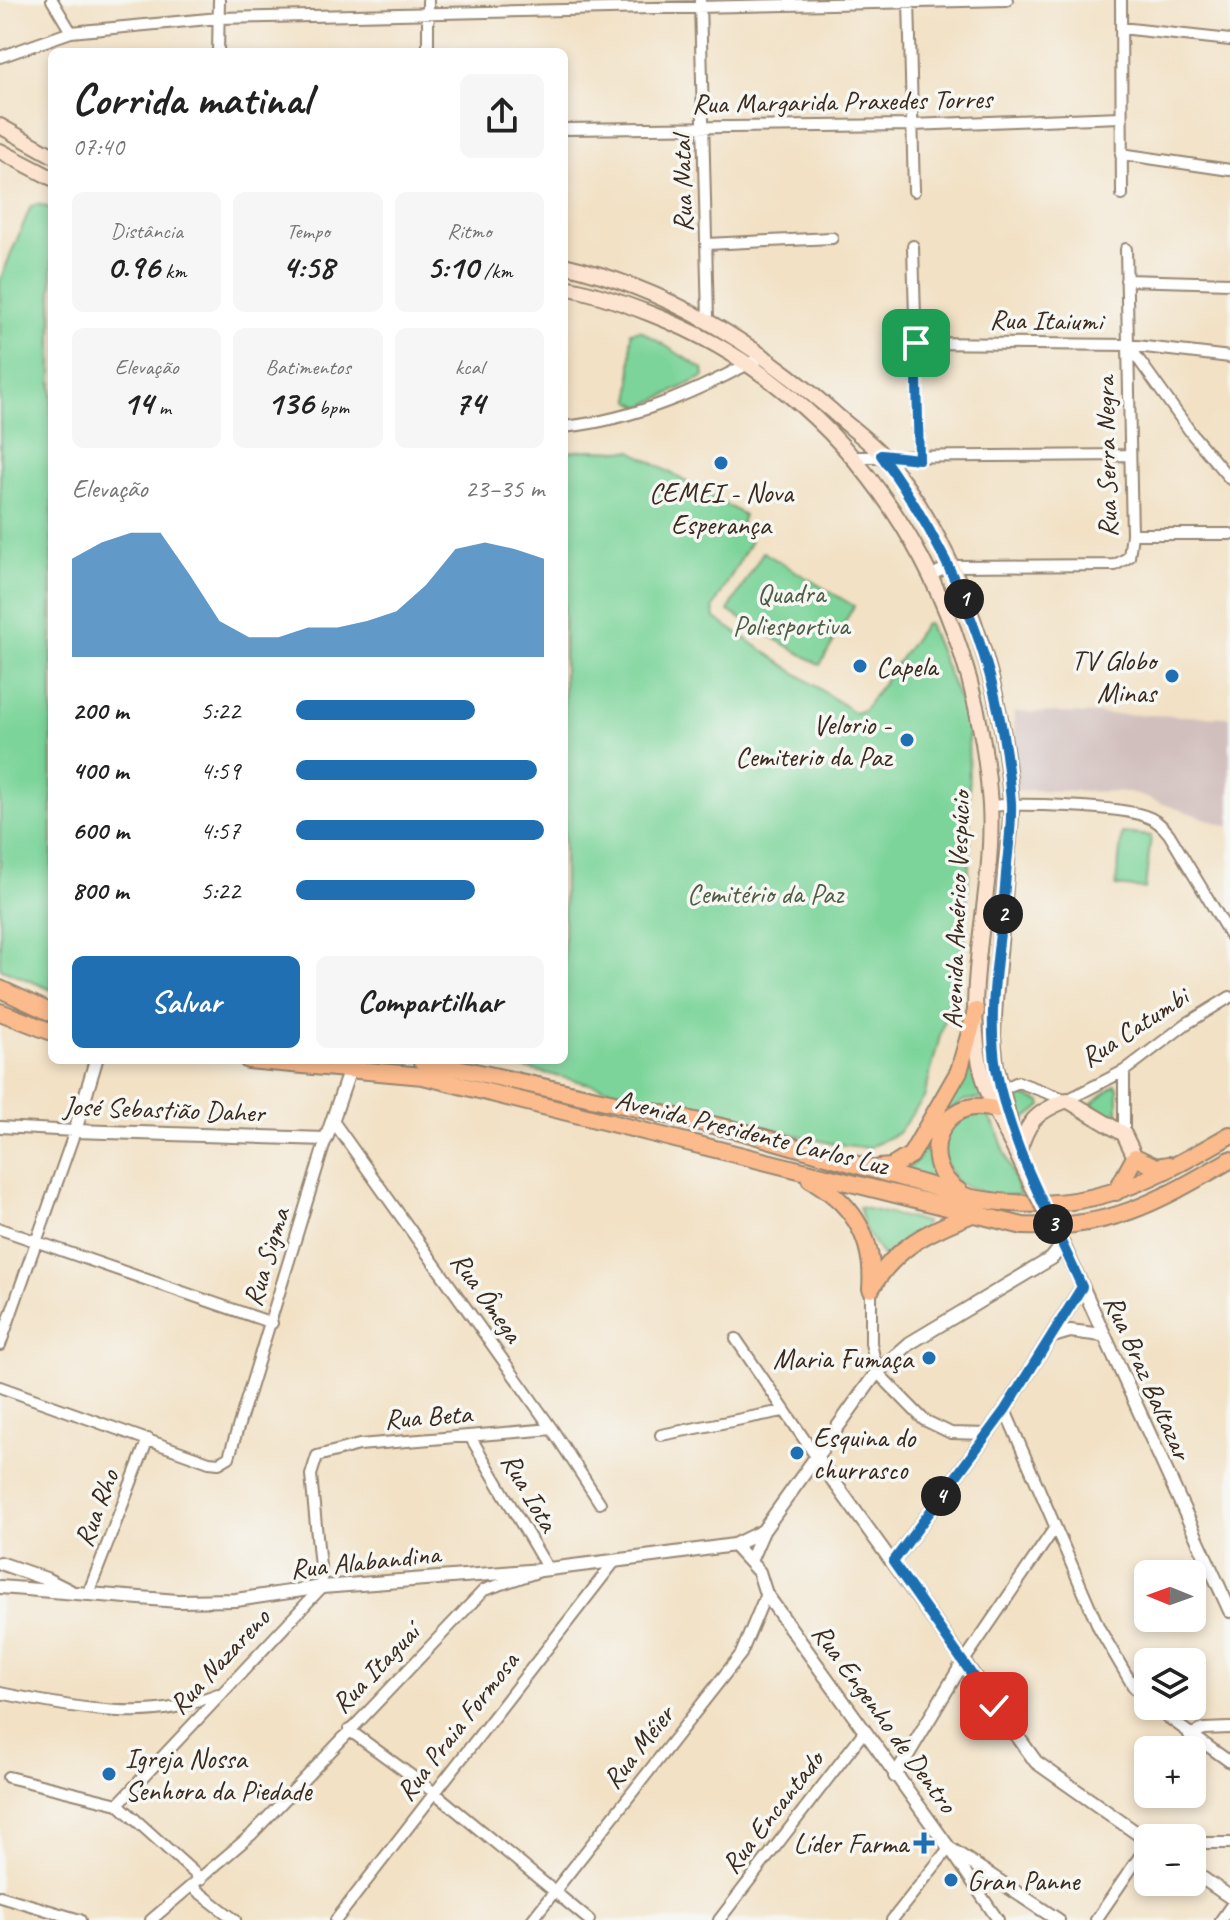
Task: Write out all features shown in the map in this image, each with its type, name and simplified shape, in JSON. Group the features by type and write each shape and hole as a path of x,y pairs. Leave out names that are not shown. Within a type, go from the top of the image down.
{"main road":[{"path":"0,126 48,153"},
{"path":"0,151 48,176"},
{"name":"Avenida Américo Vespúcio","path":"568,266 633,285 708,319 765,355 881,455 913,499 951,566 988,667 1001,721 1011,804 993,1037 1001,1090 1018,1154"},
{"path":"626,305 633,285"},
{"name":"Avenida Américo Vespúcio","path":"568,288 626,305 694,331 749,364 786,392 856,457 931,575 963,662 979,722 990,806 976,1011 978,1052 996,1110 1062,1241"},
{"path":"0,989 28,1005 48,1012"},
{"path":"875,1169 891,1167 911,1155 959,1071 976,1011"},
{"path":"0,1012 48,1030"},
{"name":"Avenida Presidente Carlos Luz","path":"353,1064 423,1076 787,1167 971,1206 1066,1205 1115,1194 1182,1163 1230,1135"},
{"name":"Avenida Presidente Carlos Luz","path":"439,1064 740,1131 875,1169 1023,1226 1068,1228 1102,1221 1175,1192 1230,1160"},
{"path":"1067,1100 1124,1134 1135,1157 1156,1167 1182,1163"},
{"name":"Rua Catumbi","path":"1018,1154 1031,1121 1046,1108 1067,1100"},
{"path":"871,1289 900,1250 971,1206 943,1174 937,1143 943,1125 961,1109 980,1104 996,1110"},
{"path":"1115,1194 1135,1157"},
{"path":"787,1167 824,1187 849,1208 868,1244 871,1289"}],"street":[{"path":"52,0 71,32"},
{"path":"218,48 219,0"},
{"path":"0,57 71,32 219,18 428,6 1007,0"},
{"path":"1121,0 1122,195"},
{"path":"909,2 914,191"},
{"name":"Rua Natal","path":"700,3 708,319"},
{"path":"428,6 428,48"},
{"path":"1121,28 1229,39"},
{"name":"Rua Margarida Praxedes Torres","path":"568,129 912,125 1121,117"},
{"path":"1121,154 1230,170"},
{"path":"707,244 832,238"},
{"path":"913,246 919,459"},
{"name":"Rua Serra Negra","path":"931,575 951,566 1115,565 1129,557 1132,534 1126,249"},
{"path":"1126,280 1230,283"},
{"name":"Rua Itaiumi","path":"916,343 1128,345 1230,357"},
{"path":"1128,345 1192,434 1230,479"},
{"path":"568,426 624,419 677,400 765,355"},
{"path":"856,457 881,455 919,459 1130,455"},
{"path":"1132,534 1230,534"},
{"path":"990,806 1011,804 1135,813 1156,821 1169,834 1230,935"},
{"name":"Rua Catumbi","path":"1001,1090 1018,1082 1067,1100 1124,1071 1186,1024 1230,997"},
{"path":"0,1345 75,1131 95,1064"},
{"name":"Rua Sigma","path":"148,1439 209,1462 219,1463 229,1457 326,1139 353,1064"},
{"path":"1124,1071 1124,1134"},
{"name":"Rua Ômega","path":"333,1121 552,1429 600,1503"},
{"name":"José Sebastião Daher","path":"0,1127 326,1139"},
{"path":"0,1229 272,1323"},
{"path":"750,1561 763,1531 877,1372 910,1343 1052,1258 1062,1241"},
{"name":"Rua Braz Baltazar","path":"1062,1241 1229,1613"},
{"path":"1052,1258 1072,1263"},
{"path":"893,1562 1005,1410 1082,1287"},
{"path":"871,1289 871,1343 877,1372 924,1420 951,1433 987,1434"},
{"path":"1053,1336 1070,1331 1102,1335"},
{"path":"739,1344 783,1411 1036,1762 1134,1833"},
{"path":"0,1387 148,1439"},
{"path":"1005,1410 1099,1628 1134,1687"},
{"path":"661,1435 783,1411"},
{"name":"Rua Beta","path":"322,1587 312,1494 312,1464 327,1451 359,1445 552,1429"},
{"name":"Rua Iota","path":"471,1438 544,1570"},
{"name":"Rua Rho","path":"88,1594 148,1439"},
{"path":"895,1776 964,1661 1054,1529"},
{"name":"Rua Alabandina","path":"0,1587 178,1601 236,1600 322,1587 544,1570 615,1561 734,1545 763,1531"},
{"name":"Rua Engenho de Dentro","path":"734,1545 750,1561 766,1594 998,1920"},
{"name":"Rua Praia Formosa","path":"336,1920 615,1561"},
{"path":"0,1563 46,1579 72,1593"},
{"name":"Rua Itaguaí","path":"158,1918 251,1835 484,1590 544,1570"},
{"name":"Rua Nazareno","path":"118,1804 322,1587"},
{"name":"Rua Méier","path":"532,1920 741,1654 766,1594"},
{"path":"0,1693 46,1703 126,1710 173,1708 220,1694"},
{"path":"1170,1720 1230,1762"},
{"path":"1189,1735 1204,1729 1230,1728"},
{"path":"349,1730 435,1793 589,1920"},
{"name":"Rua Encantado","path":"719,1920 863,1733"},
{"path":"8,1777 118,1804 201,1879"},
{"path":"1206,1843 1230,1843"},
{"path":"892,1920 949,1848 1058,1920"},
{"path":"1096,1920 1134,1864"},
{"path":"1206,1881 1230,1897"},
{"path":"191,1886 235,1920"},
{"path":"0,1896 80,1920"},
{"path":"1221,1920 1230,1907"}],"shaded area":[{"path":"1014,712 1230,717 1230,827 1129,792 1016,790"}],"green space":[{"path":"38,204 48,208 48,988 0,968 0,280 31,206"},
{"path":"640,330 703,369 704,377 641,407 631,401 631,332"},
{"name":"Cemitério da Paz","path":"632,451 744,515 739,530 751,541 713,608 715,618 855,713 864,710 924,625 928,624 962,707 968,732 970,851 964,943 924,1098 898,1133 868,1148 830,1143 508,1064 568,1064 568,452"},
{"name":"Quadra Poliesportiva","path":"763,552 854,606 820,665 728,611"},
{"path":"1122,833 1151,836 1145,889 1116,886"},
{"path":"969,1060 985,1099 965,1100 946,1113 939,1180 905,1172 917,1160"},
{"path":"1115,1085 1118,1088 1118,1118 1115,1119 1091,1104"},
{"path":"1018,1094 1041,1102 1042,1106 1017,1126 1011,1097"},
{"path":"970,1110 989,1117 997,1130 1020,1195 989,1195 956,1182 942,1156 947,1129"},
{"path":"859,1207 925,1222 924,1228 889,1256 882,1256 865,1229"}],"place":[{"name":"CEMEI - Nova Esperança","path":"721,463"},
{"name":"Capela","path":"860,666"},
{"name":"TV Globo Minas","path":"1172,676"},
{"name":"Velorio - Cemiterio da Paz","path":"907,740"},
{"name":"Maria Fumaça","path":"929,1358"},
{"name":"Esquina do churrasco","path":"797,1453"},
{"name":"Igreja Nossa Senhora da Piedade","path":"109,1774"},
{"name":"Líder Farma","path":"924,1843"},
{"name":"Gran Panne","path":"951,1880"}],"route":[{"path":"916,343 919,459 881,455 913,499 951,566 985,654 1001,721 1011,804 994,998 996,1066 1018,1154 1082,1287 1005,1410 893,1562 994,1706"}]}
